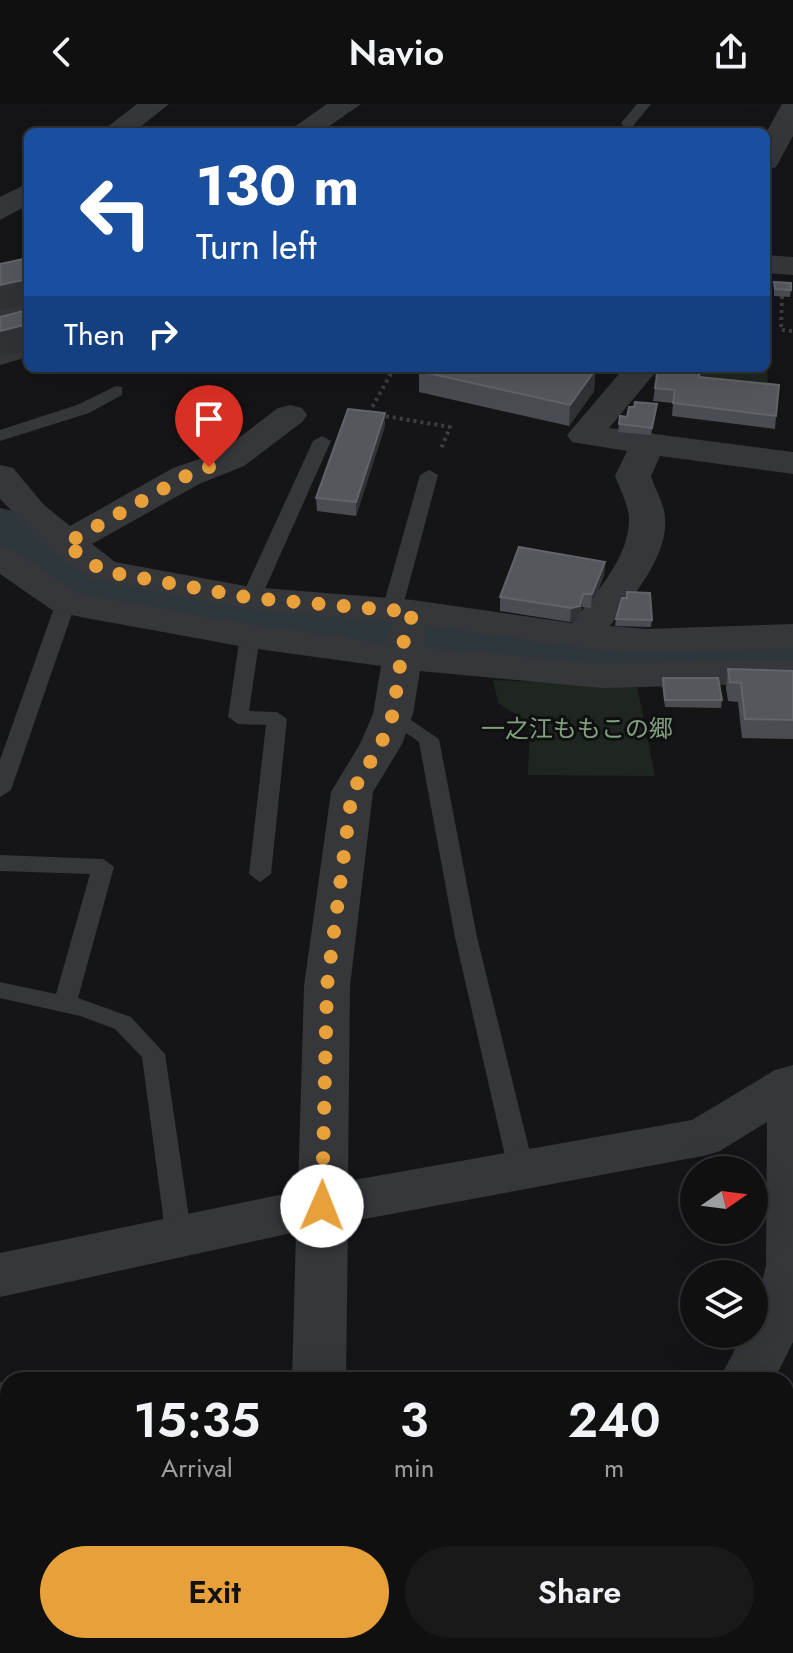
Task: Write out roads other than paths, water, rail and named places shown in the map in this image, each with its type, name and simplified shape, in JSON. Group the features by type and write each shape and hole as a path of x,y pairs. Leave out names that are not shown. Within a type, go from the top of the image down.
{"street":[{"path":"121,128 155,104"},
{"path":"308,128 347,104"},
{"path":"770,152 791,106"},
{"path":"0,211 24,195"},
{"path":"770,264 793,266"},
{"path":"639,372 584,435 793,463"},
{"path":"65,544 186,476 232,459 290,415"},
{"path":"582,636 622,584 640,546 648,519 633,476 648,444"},
{"path":"0,476 10,529 66,602 250,636 404,629 647,641 793,636"},
{"path":"10,529 65,544 103,571 404,629 606,676 793,671"},
{"path":"319,1372 327,986 352,792 381,744 393,714 404,629"},
{"path":"0,1275 322,1206 703,1137 793,1083"},
{"path":"750,1372 780,1315 792,1266 793,1083"}],"lane":[{"path":"628,123 644,104"},
{"path":"0,312 24,307"},
{"path":"0,360 24,353"},
{"path":"0,436 83,409 116,391"},
{"path":"251,598 322,441"},
{"path":"404,629 429,475"},
{"path":"0,790 66,602"},
{"path":"250,636 238,717 277,719 260,874"},
{"path":"393,714 429,739 466,937 521,1169"},
{"path":"0,863 103,867 65,1004"},
{"path":"0,990 65,1004 123,1023 153,1054 179,1238"}],"waterway":[{"path":"0,527 42,568 111,590 582,661 793,655"}],"park label":[{"name":"一之江ももこの郷","path":"577,729"}]}
